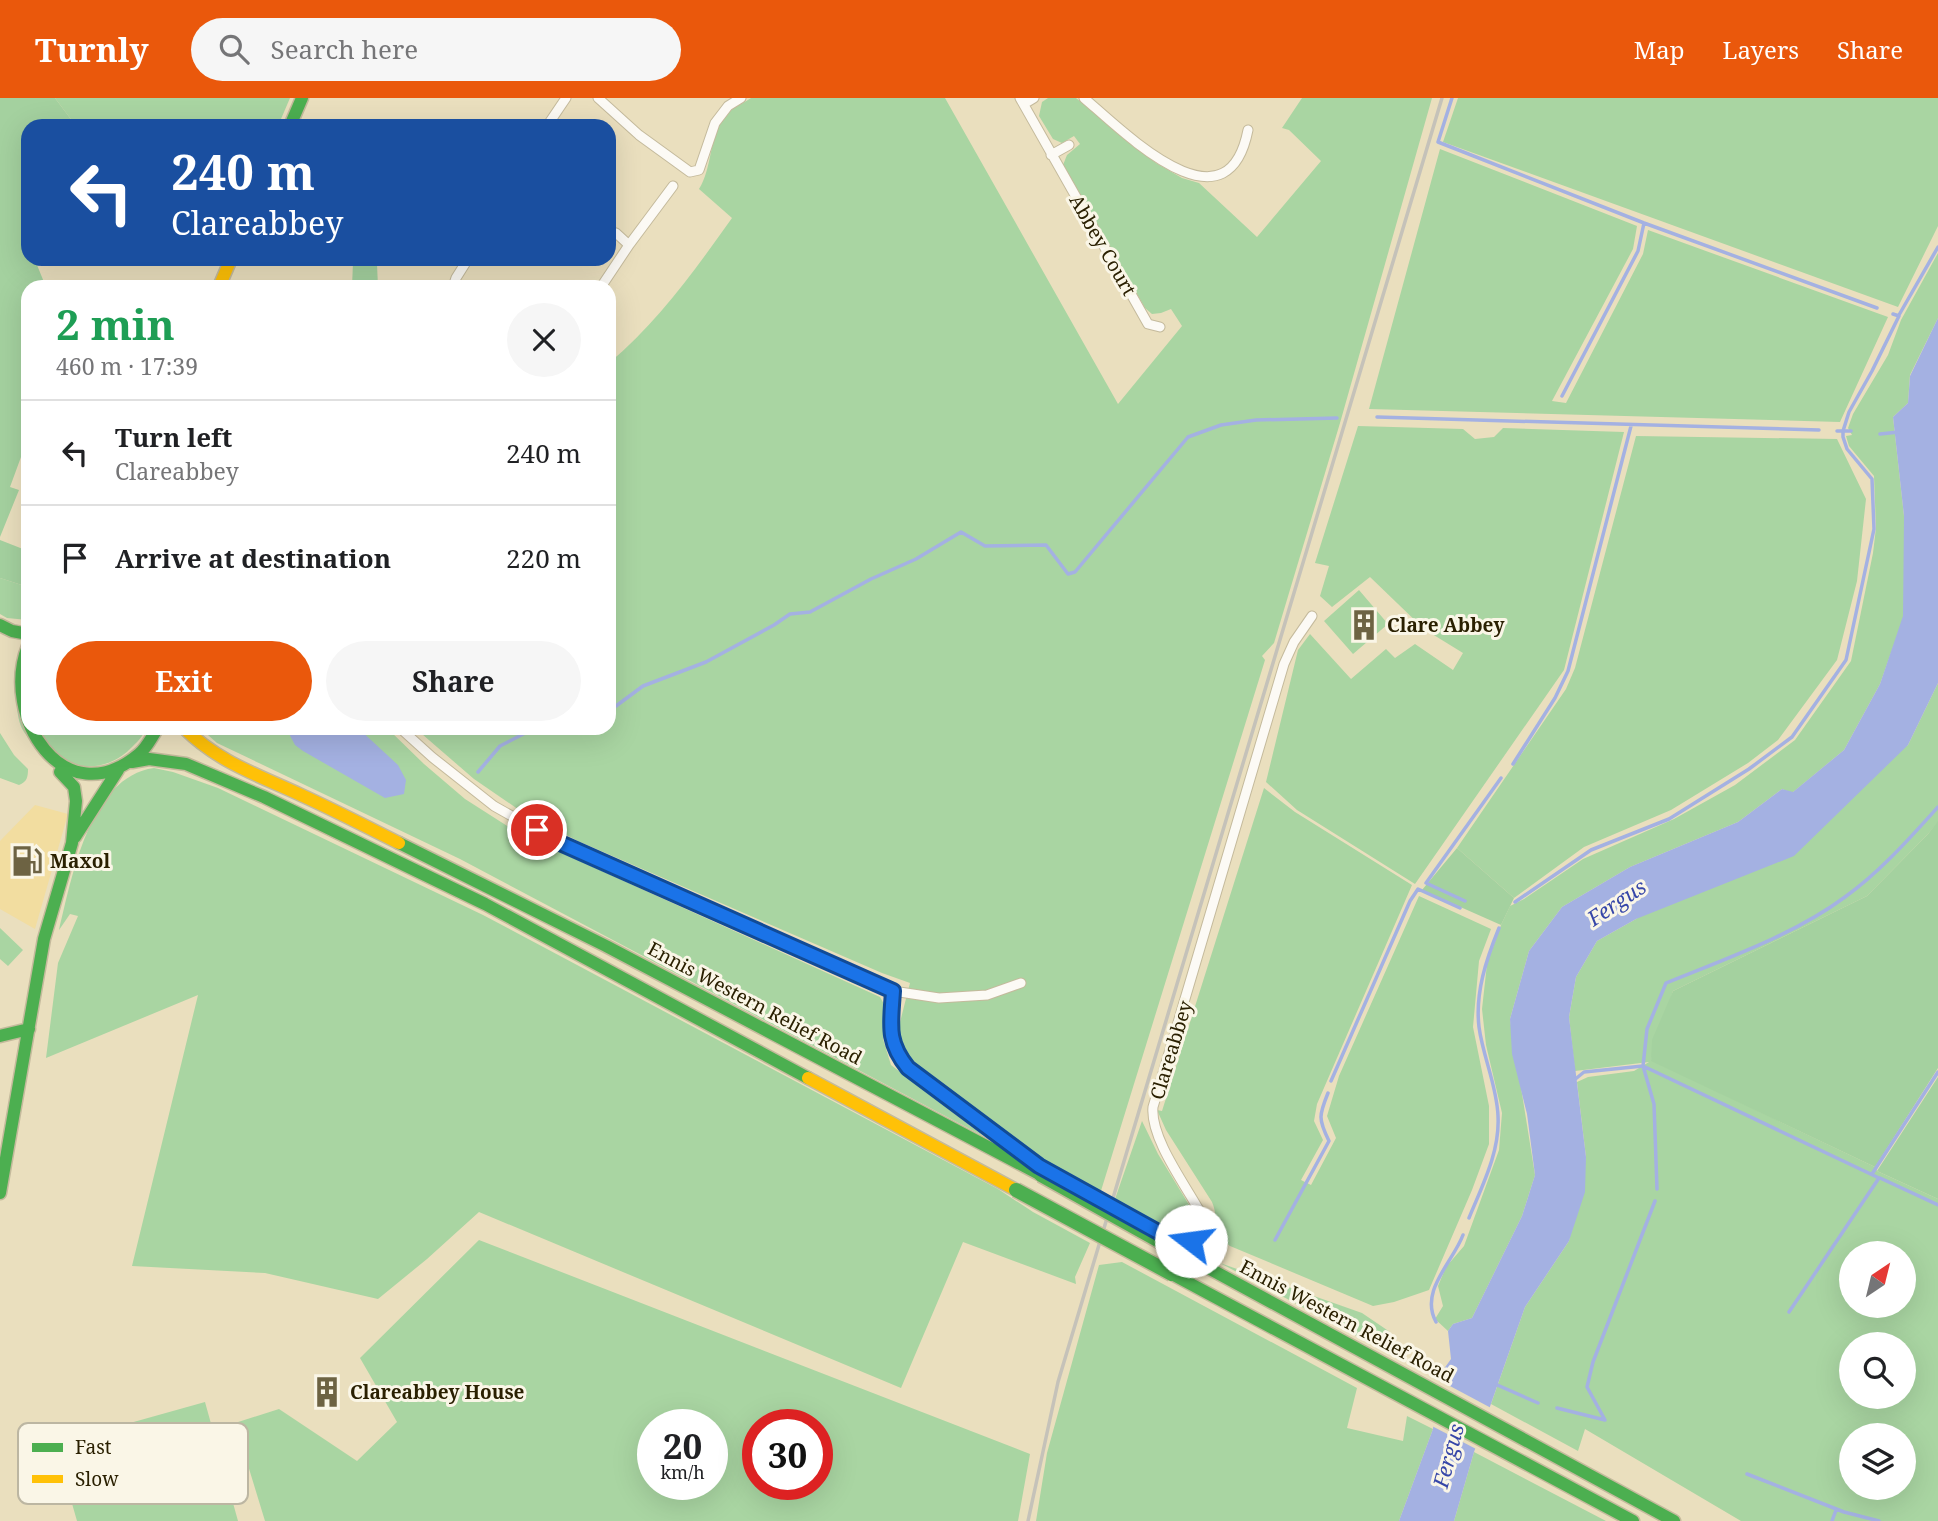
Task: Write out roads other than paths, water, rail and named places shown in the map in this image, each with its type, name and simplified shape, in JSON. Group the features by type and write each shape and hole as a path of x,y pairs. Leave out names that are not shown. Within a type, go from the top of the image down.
{"main road":[{"path":"293,119 302,98"},
{"path":"0,625 21,633"},
{"path":"7,687 11,670 21,652"},
{"path":"72,843 95,803 125,766 150,744 154,735"},
{"name":"Ennis Western Relief Road","path":"191,735 223,760 304,796 606,946 1040,1170 1674,1521"},
{"path":"0,1193 44,939 72,843 76,801 74,787 60,772 41,762 26,749"},
{"path":"60,772 93,775 149,759 186,764 285,807 485,904 1362,1378 1633,1521"},
{"path":"0,1036 29,1029"}],"street":[{"path":"552,119 566,98"},
{"path":"598,98 639,135 690,172 699,170 721,114 741,98"},
{"name":"Abbey Court","path":"1034,98 1022,101 1051,155 1148,324 1160,327"},
{"path":"1084,98 1156,156 1200,177 1221,176 1236,164 1244,149 1248,130"},
{"path":"1051,155 1069,145"},
{"path":"616,264 673,186"},
{"path":"616,233 629,245"},
{"name":"Clareabbey","path":"1173,1245 1191,1241 1198,1235 1202,1222 1199,1210 1156,1133 1152,1118 1153,1107 1284,664 1294,642 1312,616"},
{"path":"408,735 494,806 558,842 893,991 939,998 986,995 1021,983"},
{"path":"893,991 892,1043 898,1056 908,1068 1040,1170"}],"water":[{"name":"Fergus","path":"1938,318 1938,683 1908,745 1794,856 1636,919 1597,941 1576,977 1569,1017 1586,1157 1585,1192 1569,1241 1525,1307 1474,1452 1454,1521 1399,1521 1433,1429 1438,1377 1451,1359 1448,1331 1453,1324 1472,1318 1522,1216 1535,1175 1527,1114 1512,1054 1510,1019 1529,951 1562,907 1630,867 1738,822 1782,789 1793,792 1844,750 1880,684 1903,616 1904,516 1893,417 1908,403 1910,376"},
{"path":"290,735 366,735 398,765 406,780 404,794 385,798 295,745"}],"waterway":[{"path":"1452,98 1438,142 1644,223 1877,308"},
{"path":"1562,396 1638,251 1644,223"},
{"path":"1899,315 1938,247"},
{"path":"1515,902 1591,850 1669,819 1749,769 1792,737 1846,660 1874,529 1872,479 1847,449 1843,431 1849,412 1899,316 1893,314"},
{"path":"1377,417 1819,430"},
{"path":"616,706 643,686 706,662 790,614 810,612 871,579 916,559 961,532 985,546 1046,545 1068,574 1075,572 1188,437 1221,425 1256,420 1337,418"},
{"path":"1513,764 1555,698 1568,671 1631,426"},
{"path":"1837,431 1851,431"},
{"path":"1880,434 1899,432"},
{"path":"478,772 500,746 521,735"},
{"path":"1465,901 1426,883 1501,778"},
{"path":"1573,1081 1584,1072 1643,1066 1647,1029 1666,983 1758,945 1825,911 1882,866 1938,807"},
{"path":"1331,1081 1410,901 1418,889 1460,908"},
{"path":"1469,1218 1489,1168 1498,1129 1495,1094 1478,1014 1483,977 1499,928"},
{"path":"1643,1066 1879,1178 1789,1312"},
{"path":"1643,1066 1654,1104 1657,1189"},
{"path":"1872,1174 1938,1072"},
{"path":"1275,1240 1329,1141 1321,1117 1328,1093"},
{"path":"1880,1178 1938,1205"},
{"path":"1557,1408 1605,1420 1587,1387 1593,1362 1655,1201"},
{"path":"1436,1322 1432,1310 1434,1288 1463,1235"},
{"path":"1495,1384 1538,1403"},
{"path":"1747,1474 1844,1512 1879,1521"},
{"path":"1832,1521 1836,1510"}],"railway":[{"path":"1028,1521 1058,1382 1442,98"}],"place":[{"name":"Clare Abbey","path":"1364,625"},
{"name":"Maxol","path":"27,861"},
{"name":"Clareabbey House","path":"327,1392"}]}
